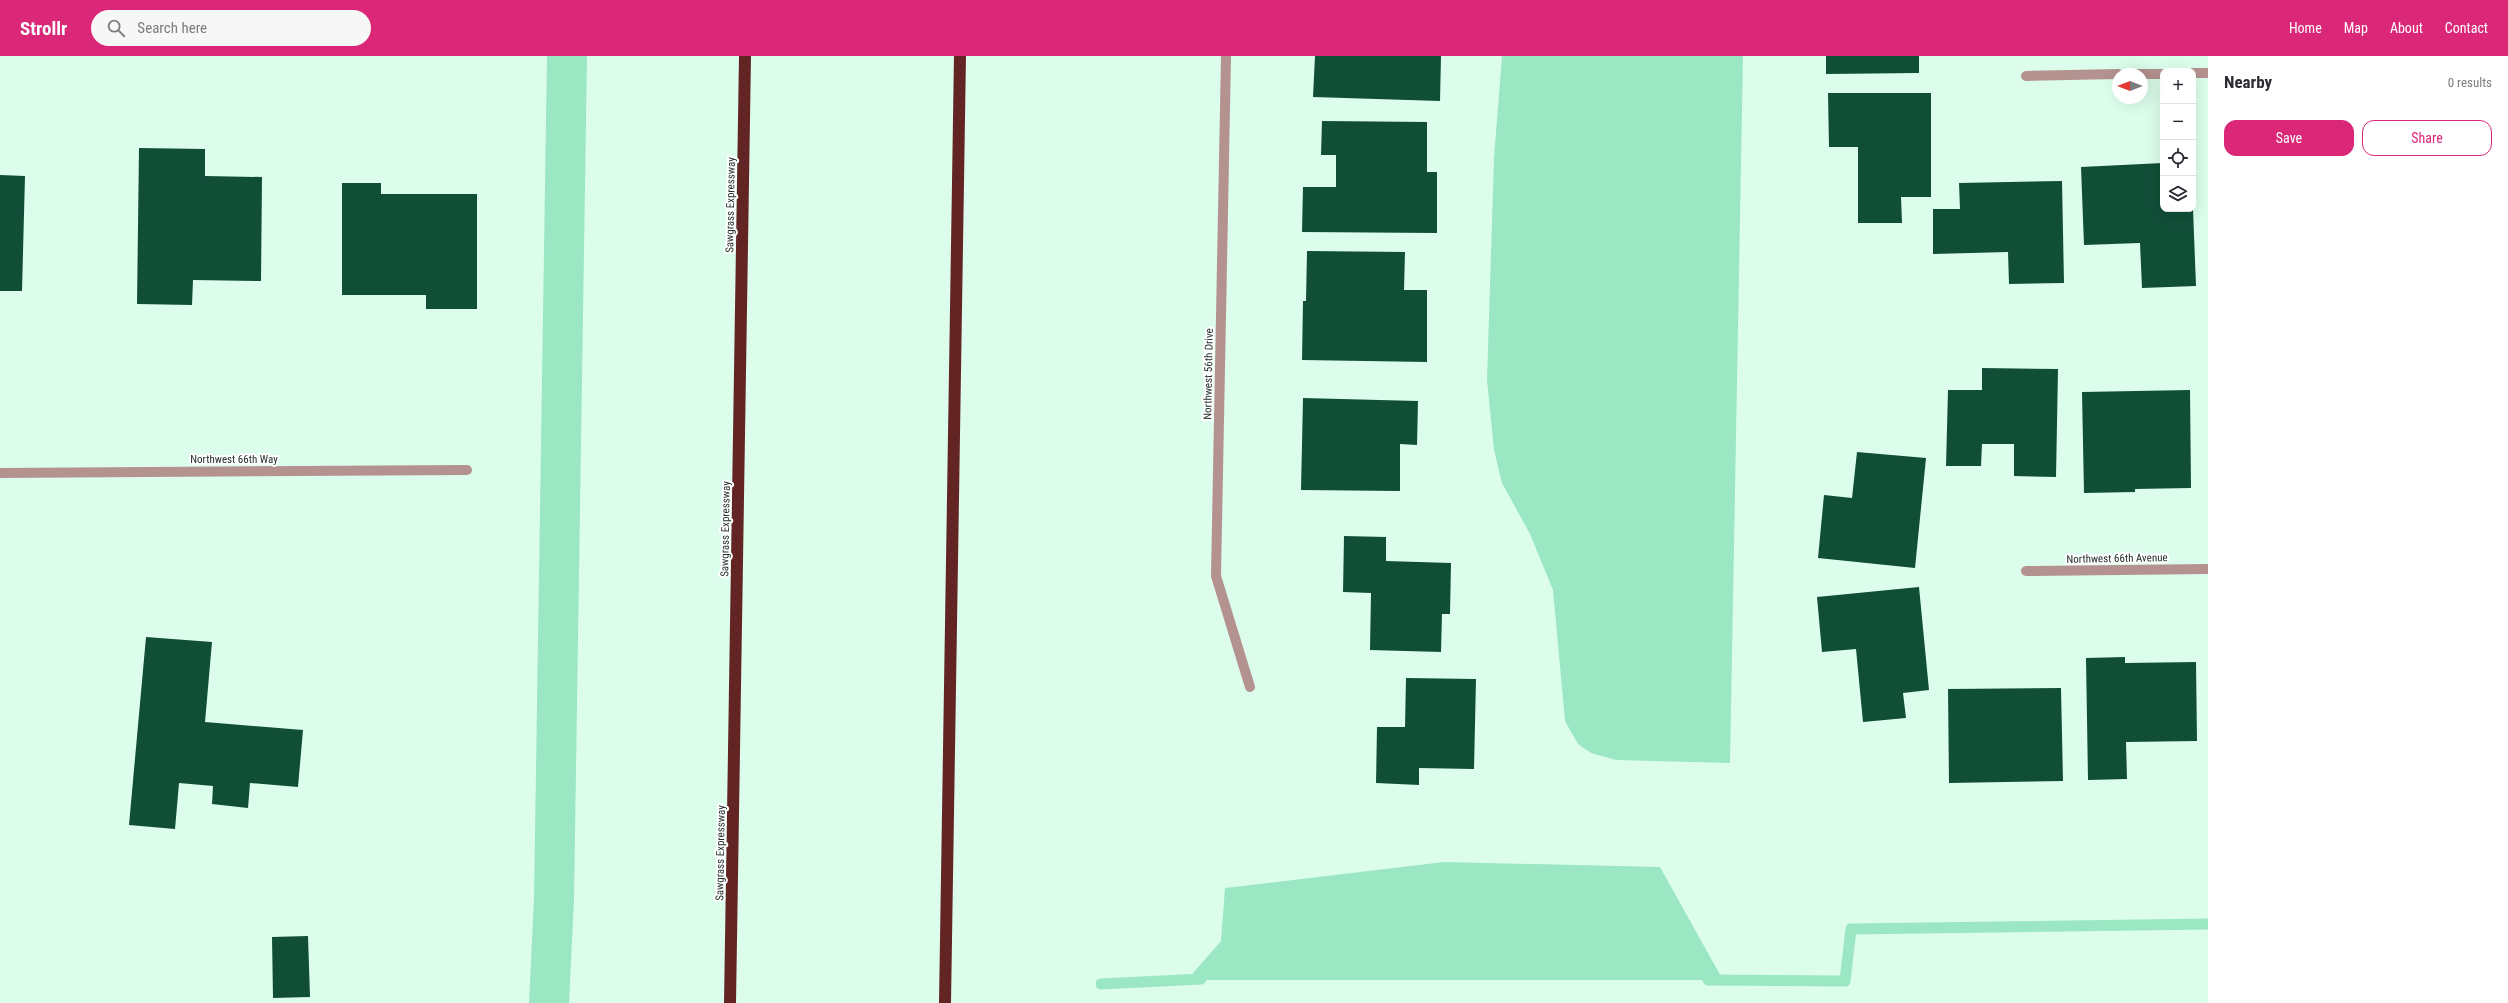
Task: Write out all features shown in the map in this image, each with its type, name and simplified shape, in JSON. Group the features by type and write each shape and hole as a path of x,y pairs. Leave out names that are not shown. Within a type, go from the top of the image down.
{"highway":[{"name":"Sawgrass Expressway","path":"730,1003 745,56"},
{"path":"945,1003 960,56"}],"street":[{"name":"Northwest 56th Drive","path":"1226,56 1216,576 1250,687"},
{"path":"2196,73 2208,73"},
{"path":"2026,76 2112,74"},
{"path":"2148,74 2160,74"},
{"name":"Northwest 66th Way","path":"0,473 467,470"},
{"name":"Northwest 66th Avenue","path":"2026,571 2208,569"}],"shaded area":[{"path":"1502,56 1743,56 1730,763 1616,760 1591,753 1578,744 1565,721 1553,590 1530,534 1502,483 1494,450 1487,380 1494,158"},
{"path":"1444,862 1660,867 1723,980 1187,980 1221,941 1225,888"}],"building":[{"path":"1315,56 1441,56 1440,101 1313,97"},
{"path":"1826,56 1919,56 1919,73 1826,74"},
{"path":"1828,93 1931,93 1931,197 1901,197 1902,223 1858,223 1858,147 1829,147"},
{"path":"1322,121 1427,122 1427,172 1437,172 1437,233 1302,232 1303,187 1336,187 1336,155 1321,155"},
{"path":"139,148 205,149 205,176 262,177 261,281 193,280 192,305 137,304"},
{"path":"2160,163 2160,212 2193,212 2196,286 2142,288 2140,243 2084,245 2081,167"},
{"path":"0,175 25,176 22,291 0,291"},
{"path":"2062,181 2064,283 2009,284 2008,252 1933,254 1933,209 1960,209 1959,183"},
{"path":"342,183 381,183 381,194 477,194 477,309 426,309 426,295 342,295"},
{"path":"1307,251 1405,252 1404,290 1427,290 1427,362 1302,360 1303,301 1306,301"},
{"path":"1982,368 2058,369 2056,477 2014,476 2014,444 1982,444 1981,466 1946,466 1948,390 1982,390"},
{"path":"2190,390 2191,488 2135,489 2135,492 2084,493 2082,392"},
{"path":"1303,398 1418,401 1417,445 1400,444 1400,491 1301,490"},
{"path":"1857,452 1926,458 1915,568 1818,558 1824,495 1852,498"},
{"path":"1344,536 1386,537 1386,561 1451,563 1450,614 1442,614 1441,652 1370,650 1371,593 1343,592"},
{"path":"1919,587 1929,690 1903,693 1906,718 1863,722 1856,649 1822,652 1817,597"},
{"path":"146,637 212,642 205,722 303,730 298,787 250,783 248,808 212,804 213,786 179,783 175,829 129,825"},
{"path":"2125,657 2125,663 2196,662 2197,741 2126,742 2127,779 2088,780 2086,658"},
{"path":"1406,678 1476,679 1474,769 1419,768 1419,785 1376,783 1377,727 1405,727"},
{"path":"2061,688 2063,781 1949,783 1948,689"},
{"path":"308,936 310,997 273,998 272,937"}],"waterway":[{"path":"549,1003 554,899 567,56"},
{"path":"1708,980 1845,981 1851,929 2208,924"},
{"path":"1101,984 1201,979"}]}
